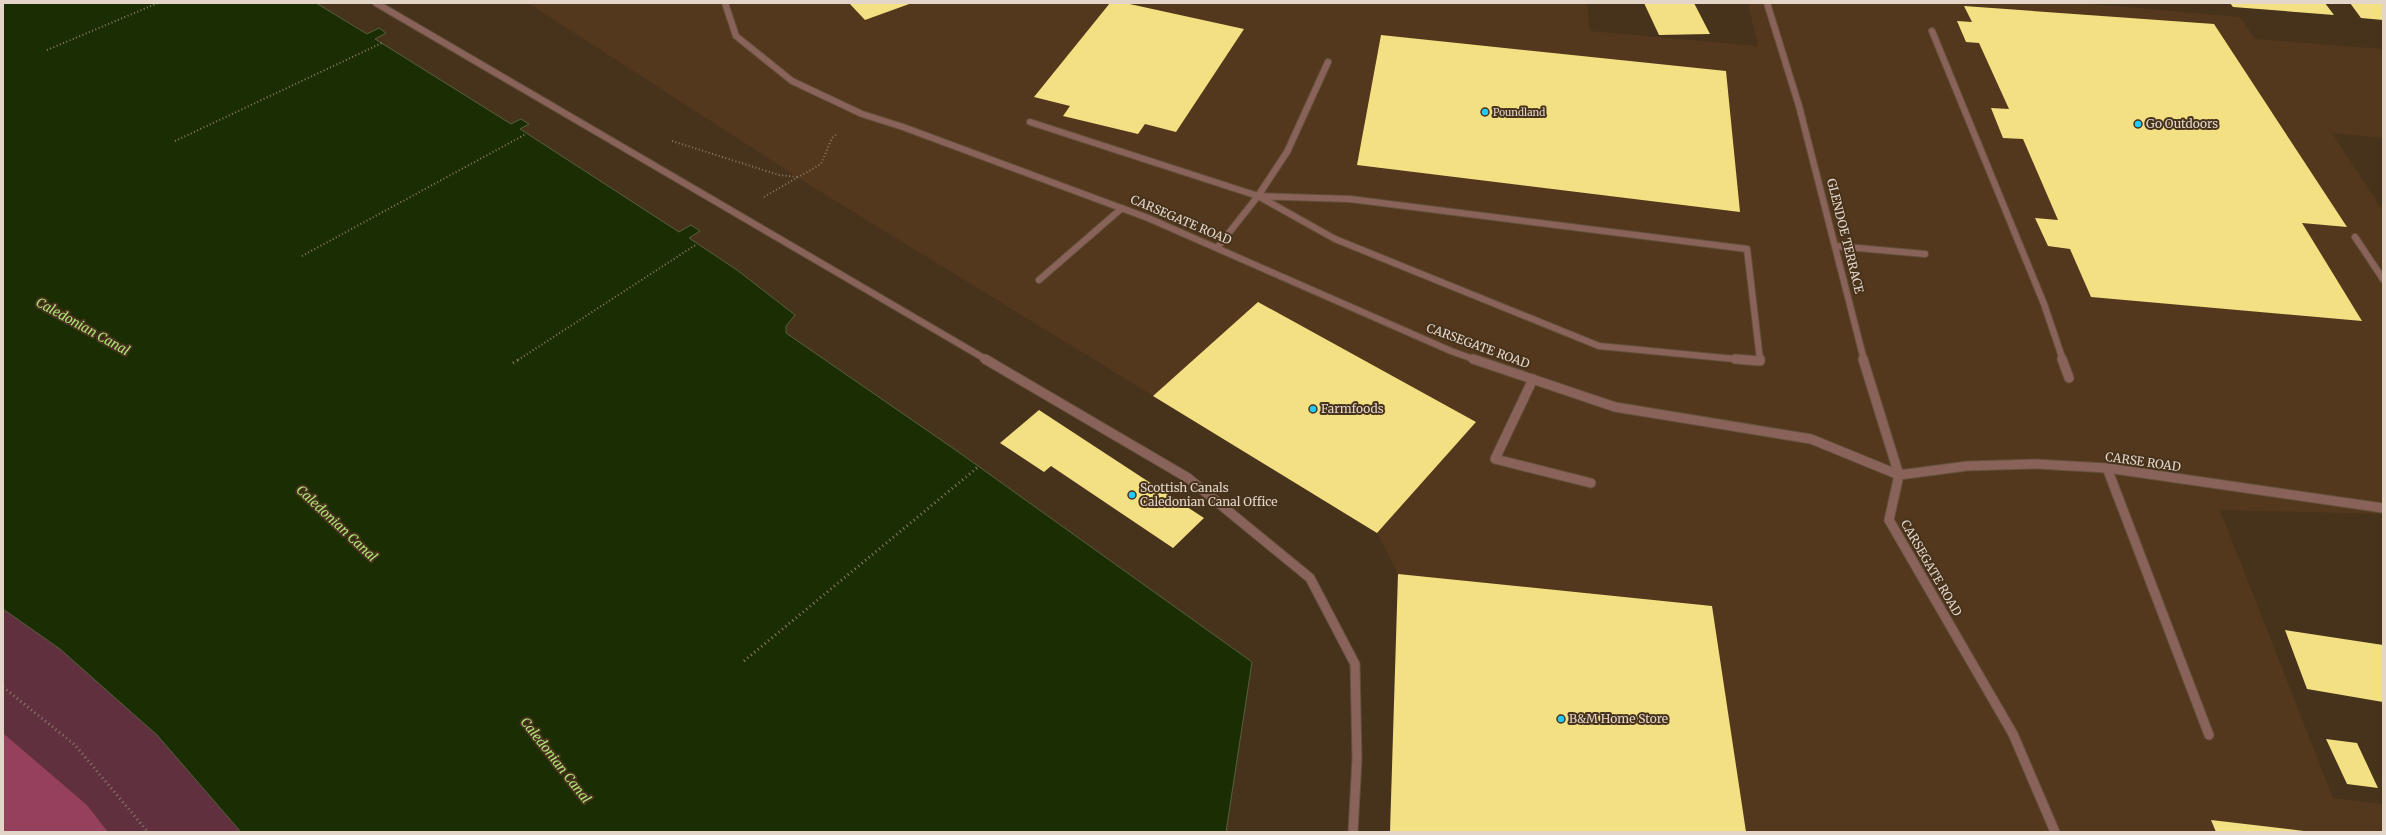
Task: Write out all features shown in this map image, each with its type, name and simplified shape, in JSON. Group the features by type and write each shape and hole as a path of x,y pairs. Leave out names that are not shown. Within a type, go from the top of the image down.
{"street":[{"path":"376,3 557,108 734,214 807,254 1188,478 1310,578 1355,664 1357,759 1353,832"},
{"name":"CARSEGATE ROAD","path":"725,3 736,36 792,81 862,114 902,127 1122,208 1451,351 1615,407 1811,439 1899,475 1889,520 2013,734 2055,832"},
{"name":"GLENDOE TERRACE","path":"1767,3 1799,106 1868,377 1899,475"},
{"path":"1932,32 2044,304 2069,378"},
{"path":"1217,248 1258,196 1287,152 1328,62"},
{"path":"1030,122 1258,196 1335,239 1599,346 1760,361 1747,249 1350,199 1258,196"},
{"path":"1039,280 1122,208"},
{"path":"2356,237 2383,280"},
{"path":"1835,246 1925,254"},
{"path":"1533,379 1495,459 1591,483"},
{"name":"CARSE ROAD","path":"1899,475 1968,466 2036,464 2107,468 2383,508"},
{"path":"2107,468 2209,735"}],"path":[{"path":"47,50 158,3"},
{"path":"175,142 382,43"},
{"path":"758,200 821,164 832,138 862,114"},
{"path":"302,256 526,134"},
{"path":"664,139 779,175 798,177"},
{"path":"513,364 697,244"},
{"path":"744,661 978,466"},
{"path":"3,687 75,745 148,832"}],"shaded area":[{"path":"528,3 1587,3 1590,31 1758,46 1748,3 2081,3 2240,17 2255,39 2383,49 2383,138 2332,133 2383,211 2383,514 2220,510 2333,798 2383,804 2383,832 1390,832 1398,574 1377,533 816,189"},
{"path":"3,609 60,649 157,735 241,832 108,832 87,805 3,733"},
{"path":"3,733 87,805 108,832 5,832 3,830"}],"water":[{"name":"Caledonian Canal","path":"3,3 316,3 367,34 379,28 386,33 375,39 511,124 521,119 529,124 520,129 679,232 691,225 700,231 689,238 737,270 795,315 786,326 786,333 957,451 1252,662 1226,832 241,832 157,735 60,649 3,609"}],"building":[{"path":"849,3 912,3 865,20"},
{"path":"1110,3 1125,3 1244,29 1176,132 1145,124 1138,134 1063,116 1070,106 1034,97"},
{"path":"1644,3 1694,3 1710,34 1659,35"},
{"path":"2230,3 2325,3 2334,15 2233,7"},
{"path":"2350,3 2383,3 2383,20 2361,18"},
{"name":"Go Outdoors","path":"1964,6 2214,24 2347,227 2302,223 2362,321 2091,297 2070,249 2048,246 2035,218 2058,220 2023,139 2003,138 1991,108 2009,109 1979,43 1966,42 1957,21 1972,22"},
{"name":"Poundland","path":"1381,35 1726,71 1740,212 1357,165"},
{"name":"Farmfoods","path":"1258,302 1476,422 1377,533 1153,396"},
{"name":"Scottish Canals Caledonian Canal Office","path":"1039,410 1204,518 1173,548 1051,466 1044,472 1000,443"},
{"name":"B&M Home Store","path":"1398,574 1712,606 1746,832 1390,832"},
{"path":"2285,630 2383,645 2383,702 2307,689"},
{"path":"2326,739 2357,743 2378,788 2347,784"},
{"path":"2211,820 2304,831 2304,832 2216,832"}],"place":[{"name":"Poundland","path":"1485,112"},
{"name":"Go Outdoors","path":"2138,124"},
{"name":"Farmfoods","path":"1313,409"},
{"name":"Scottish Canals Caledonian Canal Office","path":"1132,495"},
{"name":"B&M Home Store","path":"1561,719"}]}
